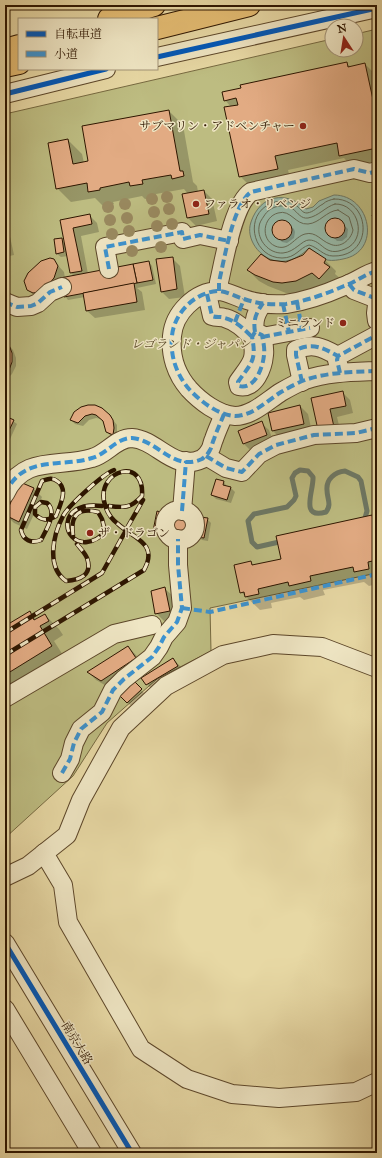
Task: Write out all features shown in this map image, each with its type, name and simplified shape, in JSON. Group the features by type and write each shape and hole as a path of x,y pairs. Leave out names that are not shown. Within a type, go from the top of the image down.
{"highway":[{"path":"112,18 154,5"},
{"path":"158,28 249,5"},
{"path":"5,50 18,46"},
{"path":"5,66 18,63"}],"street":[{"path":"158,57 377,8"},
{"path":"5,94 102,70"},
{"path":"290,303 300,330 256,335 235,322 225,318 217,318 212,316 213,292 219,282 234,219 247,195 251,192 354,169 370,173 377,171"},
{"path":"109,269 105,247 182,232 183,239 200,235 229,241"},
{"path":"377,271 367,274 349,284 327,293 290,303 264,303 213,292 192,301 181,310 172,333 172,352 177,371 190,390 204,403 224,414 237,416 247,413 302,382 322,376 339,365 377,335"},
{"path":"349,284 354,290 377,299"},
{"path":"5,302 17,307 31,306 38,303 50,292 62,287"},
{"path":"235,322 244,299"},
{"path":"256,335 254,324 256,314 264,303"},
{"path":"377,305 377,321"},
{"path":"302,382 296,352 298,349 310,347 321,347 339,365 377,371"},
{"path":"5,494 15,478 28,470 47,463 77,462 99,456 124,439 142,440 151,444 167,455 181,461 198,460 206,456 211,449 224,414"},
{"path":"206,456 226,468 242,472 259,454 276,445 314,435 356,433 377,428"},
{"path":"62,773 70,759 74,743 81,729 102,712 113,690 124,679 152,657 164,637 177,622 182,608 178,566 178,539 185,539 189,537 193,533 195,524 191,515 182,510 186,461"},
{"path":"5,698 114,634 152,625"},
{"path":"5,877 28,866 67,835 81,800 121,728 166,686 223,655 273,644 322,647 377,668"},
{"path":"44,853 63,885 68,922 141,1049 187,1079 232,1094 279,1098 356,1092 377,1082"},
{"name":"南京大路","path":"5,943 132,1153"},
{"path":"5,1008 92,1153"}],"green space":[{"name":"レゴランド・ジャパン","path":"377,29 377,573 210,608 211,651 157,679 107,723 73,776 5,838 5,114 324,41 324,58 364,58 364,32"}],"water":[{"path":"334,195 347,197 356,204 363,213 367,224 367,236 363,246 355,254 343,259 327,260 309,248 294,259 276,261 264,256 255,247 250,235 251,222 255,213 267,201 274,198 290,199 306,209 313,207 319,201"}],"building":[{"name":"サブマリン・アドベンチャー","path":"347,62 348,67 365,63 377,118 377,148 339,156 337,143 275,156 278,169 239,177 224,107 238,105 236,98 224,101 222,92 241,88 240,85"},
{"path":"169,110 180,171 183,171 184,176 172,179 171,175 142,180 143,184 130,186 129,182 88,192 87,183 56,189 48,143 68,139 73,164 88,161 82,126"},
{"name":"ファラオ・リベンジ","path":"204,190 209,214 187,218 182,194"},
{"path":"377,202 377,216 372,216 375,207"},
{"path":"90,214 92,224 73,228 82,271 70,273 60,220"},
{"path":"335,218 342,221 345,228 342,235 335,238 328,235 325,228 328,221"},
{"path":"282,220 289,223 292,230 289,237 282,240 275,237 272,230 275,223"},
{"path":"62,238 64,252 56,254 54,239"},
{"path":"309,248 326,259 324,263 330,267 319,279 312,273 296,281 282,283 273,282 247,270 261,254 270,260 286,262 303,255"},
{"path":"173,257 177,289 161,292 156,259"},
{"path":"50,258 54,259 58,266 54,278 48,285 38,292 33,293 27,290 24,281 28,273 41,261"},
{"path":"149,261 153,280 137,283 133,264"},
{"path":"133,264 137,283 64,297 60,278"},
{"path":"134,283 137,302 86,311 83,293"},
{"path":"5,340 12,353 12,362 5,375"},
{"path":"343,391 346,406 330,409 334,427 318,430 311,398"},
{"path":"95,405 102,408 110,415 113,420 113,435 106,432 103,421 96,415 92,414 85,416 78,423 70,420 74,412 81,407"},
{"path":"300,405 304,424 272,431 268,413"},
{"path":"5,416 14,420 5,439"},
{"path":"262,421 267,435 243,444 238,431"},
{"path":"216,479 224,481 223,485 231,487 227,500 211,495"},
{"path":"20,482 34,488 19,522 5,515"},
{"path":"157,511 164,513 161,533 153,531"},
{"path":"372,515 377,535 377,560 368,562 369,569 354,572 353,567 310,576 311,581 289,586 288,582 258,589 259,594 245,597 244,592 240,593 234,565 251,561 252,565 281,559 276,536"},
{"path":"180,516 186,519 189,525 186,531 180,534 174,531 171,525 174,519"},
{"path":"200,517 208,518 204,538 197,537"},
{"path":"165,587 170,611 155,614 151,591"},
{"path":"30,611 34,620 45,614 49,621 40,626 52,646 5,675 5,626"},
{"path":"128,646 136,658 101,681 87,672"},
{"path":"173,658 178,666 146,685 141,678"},
{"path":"133,680 142,689 127,703 118,694"}],"waterway":[{"path":"300,470 308,471 313,477 310,508 313,512 318,513 326,512 328,509 329,504 327,486 332,477 345,471 358,477 361,481 367,511 365,518 359,524 257,547 252,542 248,521 254,514 287,507 296,496 292,478 295,473 300,470"}],"railway":[{"path":"77,544 87,558 88,569 84,576 66,581 56,568 54,559 54,541 59,524 66,511 79,498 102,477 114,470"},
{"path":"5,655 144,570 148,561 146,547 111,517 107,511 104,501 104,490 114,475 122,472 130,472 136,476 141,483 142,496 131,505 119,507 109,506"},
{"path":"41,540 34,542 28,540 21,530 42,481 53,479 61,484 63,493 56,516 53,518 50,519 45,520 42,519 35,514 35,507 41,502 47,503 51,511 51,516 50,521 41,540"},
{"path":"127,528 143,500"},
{"path":"73,535 72,528 74,518 81,512 91,511 98,512 102,519 105,531 101,536 90,542 79,541 72,537 68,530 68,523 70,516 76,510 87,506 102,506"},
{"path":"5,633 102,573 125,532"}],"marked path":[{"path":"219,291 219,282 234,220 245,198 251,192 354,169 370,173 377,171"},
{"path":"109,269 105,247 182,232 183,239 200,235 229,241"},
{"path":"377,271 323,294 286,304 260,303 249,301 225,292 210,292 201,295 187,305 177,319 172,336 173,357 177,371 184,383 198,398 210,407 229,415 235,416 247,414 265,404 281,392 314,377 350,372 377,371"},
{"path":"349,284 354,290 377,299"},
{"path":"5,302 17,307 31,306 38,303 50,292 62,287"},
{"path":"207,294 212,316 223,317 233,321 252,337"},
{"path":"235,322 244,299"},
{"path":"297,302 302,329"},
{"path":"255,332 252,337 254,351 252,361 238,382 239,386 250,385 254,381 262,365 264,352 262,335 255,332 254,324 257,313 263,303"},
{"path":"283,304 289,332"},
{"path":"377,305 377,321"},
{"path":"262,337 310,328"},
{"path":"340,373 337,360 338,356 377,335"},
{"path":"302,382 296,350 313,346 323,348 338,356"},
{"path":"5,494 13,481 22,473 32,468 92,458 116,443 126,439 132,438 141,440 174,459 192,462 202,459 211,449 216,432 224,414"},
{"path":"206,456 226,468 242,472 259,454 276,445 314,435 356,433 377,428"},
{"path":"182,511 186,461"},
{"path":"62,773 70,759 74,743 81,729 102,712 113,690 124,679 152,657 164,637 177,622 182,608 178,565 178,539"},
{"path":"182,608 210,612 377,574"}],"cycle path":[{"path":"158,57 377,8"},
{"path":"5,94 102,70"},
{"path":"5,943 132,1153"}],"place":[{"name":"サブマリン・アドベンチャー","path":"303,126"},
{"name":"ファラオ・リベンジ","path":"196,204"},
{"name":"ミニランド","path":"343,323"},
{"name":"ザ・ドラゴン","path":"90,533"}]}
